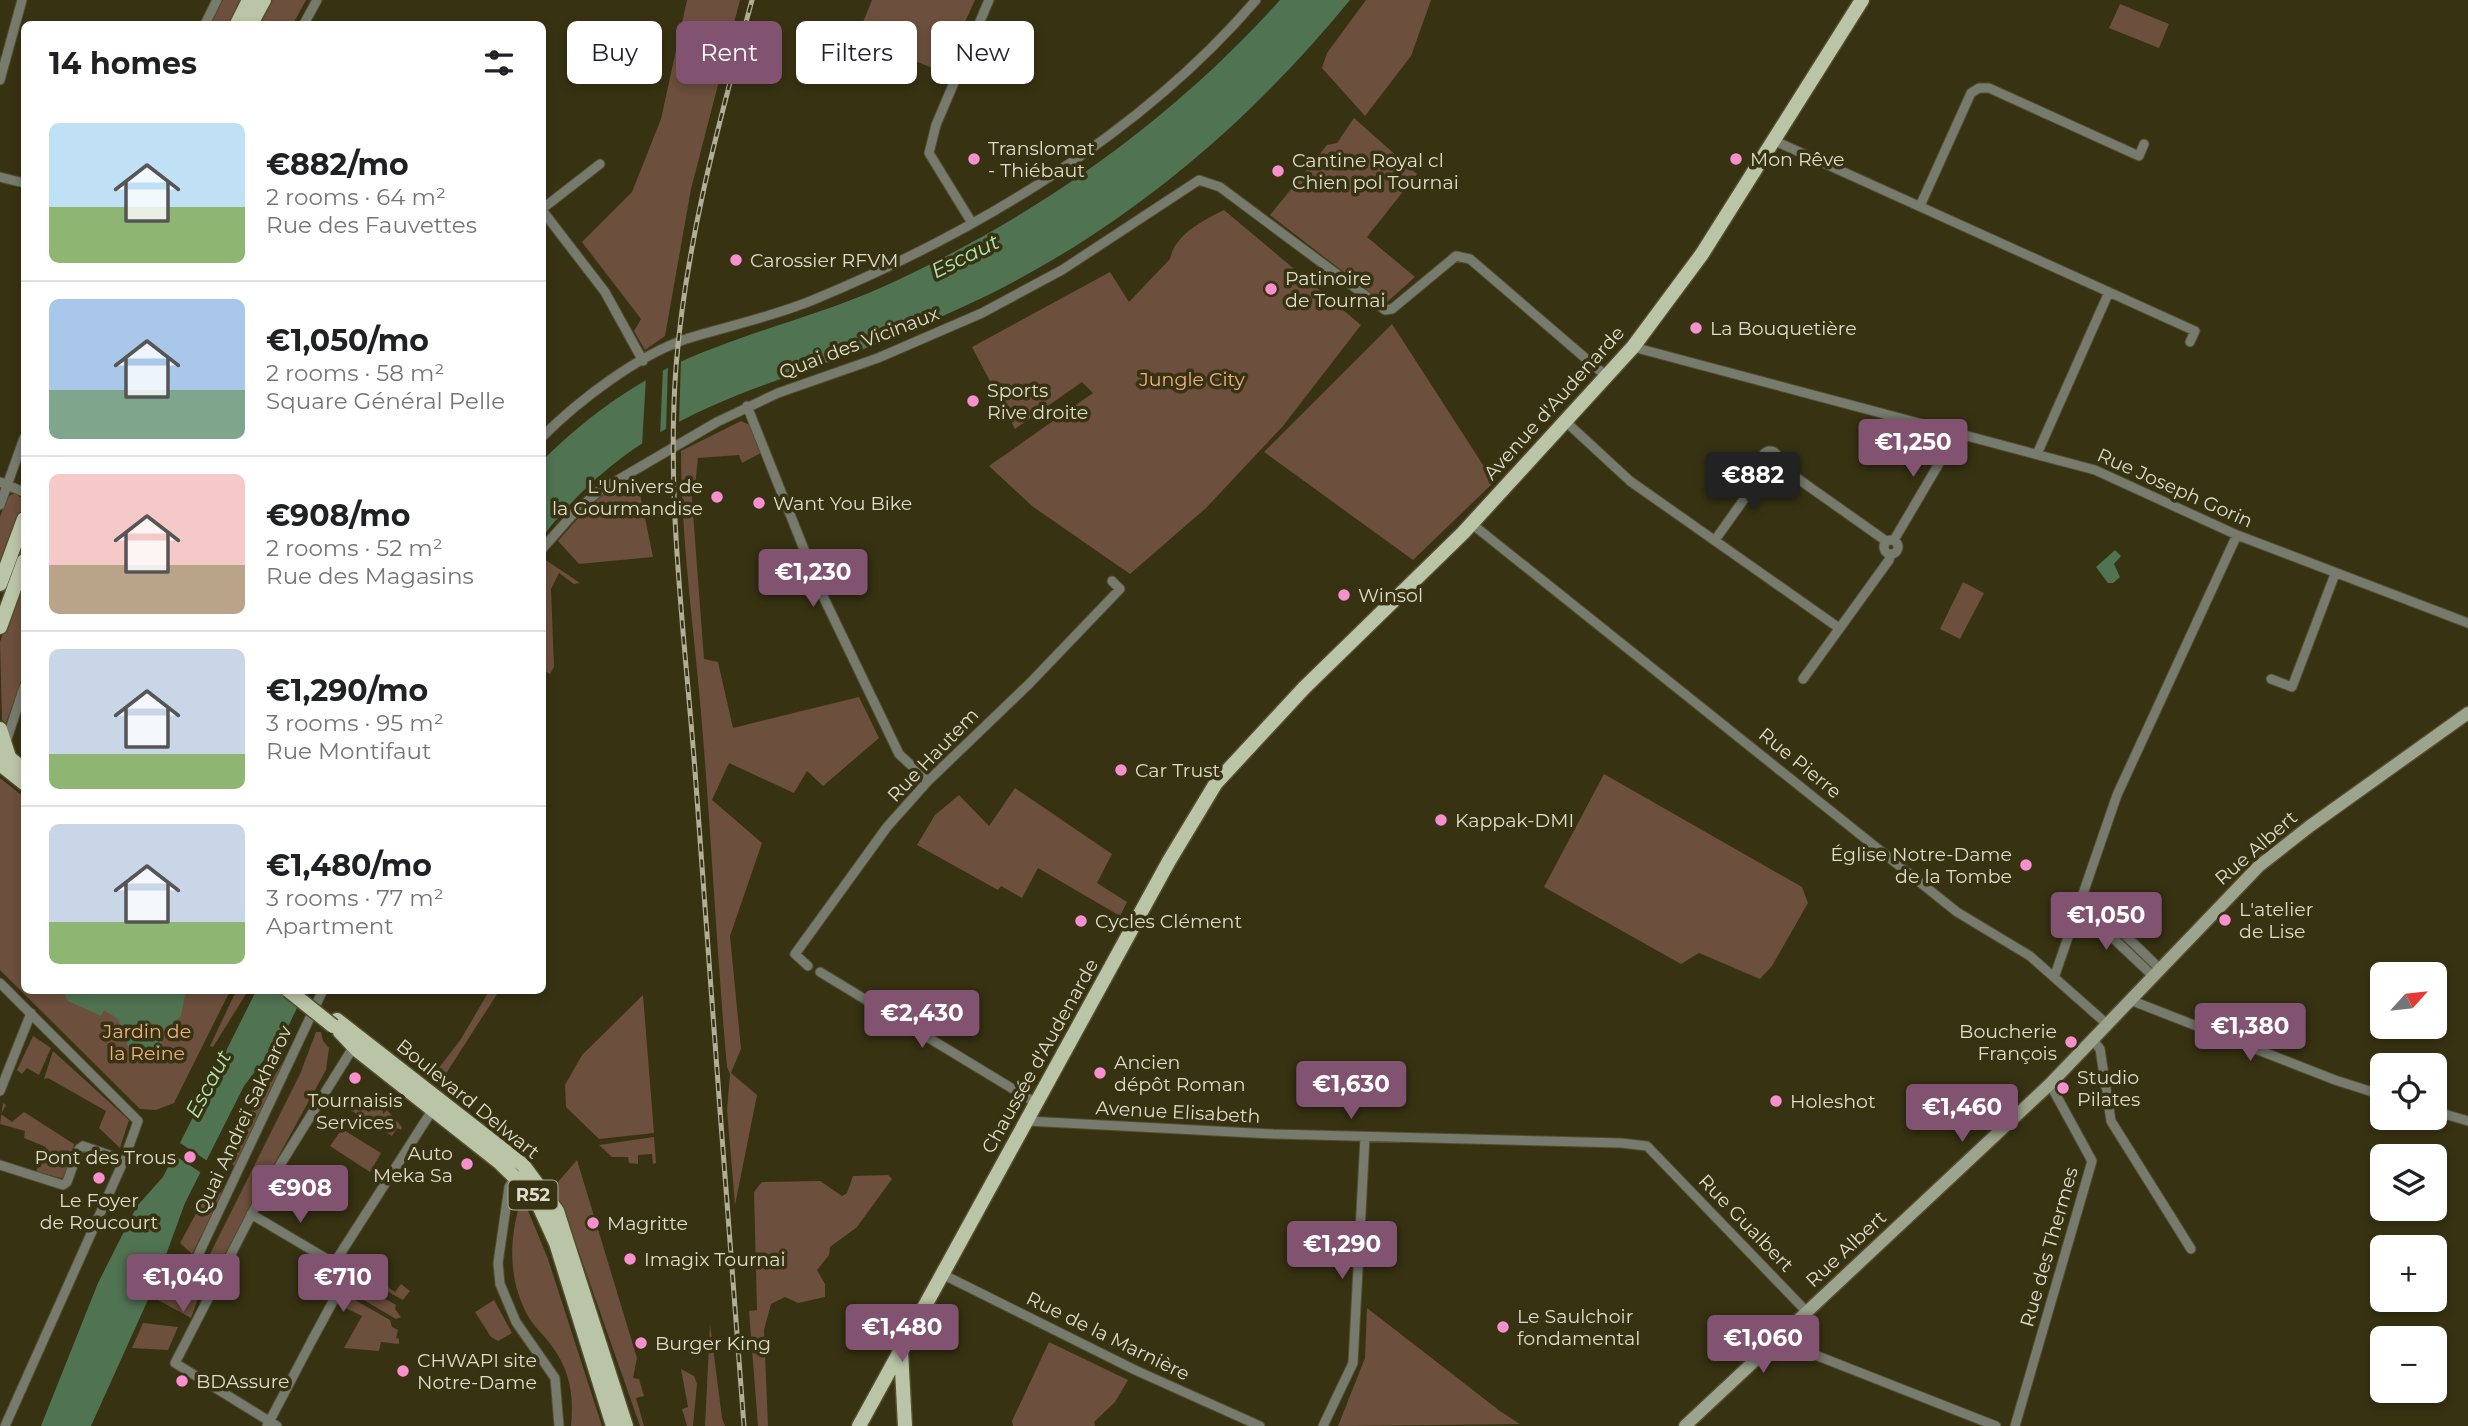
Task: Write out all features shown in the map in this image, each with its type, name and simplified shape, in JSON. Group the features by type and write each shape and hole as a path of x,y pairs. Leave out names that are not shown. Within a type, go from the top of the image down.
{"main road":[{"path":"238,21 248,0"},
{"path":"253,21 264,0"},
{"name":"Avenue d'Audenarde","path":"1216,783 1304,688 1426,572 1472,524 1633,347 1702,254 1862,0"},
{"path":"0,584 21,527"},
{"path":"0,627 21,569"},
{"path":"0,729 3,758 21,779"},
{"path":"3,758 21,768"},
{"name":"Chaussée d'Audenarde","path":"859,1426 1169,861 1216,783"},
{"name":"Boulevard Delwart","path":"294,994 523,1165 548,1195 563,1227 626,1426"},
{"name":"Boulevard Delwart","path":"305,994 354,1046 516,1176 535,1197 556,1243 614,1426"},
{"path":"901,1350 905,1385 905,1426"}],"street":[{"path":"0,80 22,0"},
{"path":"206,21 217,0"},
{"path":"306,21 317,0"},
{"path":"972,223 929,153 936,125 989,0"},
{"path":"546,434 585,400 643,361 684,340 810,301 972,223 1072,161 1145,106 1256,0"},
{"path":"1920,206 1971,93 1979,88 1989,88 2139,156 2144,144"},
{"path":"1775,141 2195,331 2190,342"},
{"path":"546,207 600,164"},
{"path":"0,177 21,182"},
{"name":"Quai des Vicinaux","path":"546,545 574,513 599,491 747,406 878,358 982,313 1062,270 1199,180 1220,187 1385,310 1392,309 1456,256 1464,256 1605,375"},
{"path":"546,215 605,292 643,361"},
{"path":"2037,454 2109,292"},
{"name":"Rue Joseph Gorin","path":"1633,347 2095,470 2237,535 2468,623"},
{"path":"747,406 821,592 900,754 928,780"},
{"path":"1564,420 1630,481 1839,628"},
{"path":"1803,679 1889,560 1891,554 1884,549 1957,433"},
{"path":"0,505 3,483 21,444"},
{"path":"1715,540 1772,465 1890,540"},
{"path":"3,483 21,491"},
{"name":"Rue Pierre","path":"1472,524 1957,912 2030,956 2055,975 2108,1025"},
{"path":"2055,975 2117,796 2237,535"},
{"path":"2271,679 2292,687 2336,573"},
{"name":"Rue Hautem","path":"808,966 795,954 880,837 928,780 1029,684 1120,589 1112,581"},
{"path":"3,758 21,695"},
{"name":"Rue Albert","path":"1685,1426 2050,1084 2238,886 2279,849 2468,713"},
{"path":"2083,894 2116,926 2134,952"},
{"path":"2079,906 2108,934 2134,952 2157,973"},
{"path":"2108,934 2116,926"},
{"path":"820,972 1036,1103"},
{"path":"0,983 138,1121 124,1160 5,1426"},
{"name":"Quai Andreï Sakharov","path":"211,1292 195,1280 192,1268 323,994"},
{"path":"2130,1000 2370,1091"},
{"path":"0,1091 31,1013"},
{"path":"2093,1040 2100,1049 2111,1121 2191,1249"},
{"path":"251,1214 349,1272 310,1343 272,1425 175,1363 251,1214 354,1046"},
{"name":"Rue des Thermes","path":"2015,1426 2092,1161 2050,1084"},
{"path":"335,1262 433,1109"},
{"path":"2447,1115 2468,1121"},
{"name":"Avenue Elisabeth","path":"1027,1121 1365,1137 1621,1143 1647,1146 1660,1157"},
{"path":"1323,1426 1353,1363 1365,1137"},
{"path":"0,1166 63,1185 68,1182 79,1149 83,1146 124,1160"},
{"name":"Rue Gualbert","path":"1660,1157 1807,1312"},
{"path":"516,1176 509,1187 498,1263 500,1284 516,1322 555,1378 559,1426"},
{"name":"Rue de la Marnière","path":"942,1273 1135,1370 1260,1426"},
{"path":"1777,1340 1996,1426"},
{"path":"883,1382 899,1380 905,1385"}],"green space":[{"path":"223,0 244,0 234,21 212,21"},
{"path":"272,0 306,0 295,21 261,21"},
{"path":"687,0 740,0 735,21 682,21"},
{"path":"872,0 975,0 965,21 931,21 931,67 917,62 917,21 863,21"},
{"path":"1366,0 1431,0 1411,56 1365,116 1322,68 1327,53"},
{"path":"2120,4 2169,24 2159,48 2109,28"},
{"path":"676,50 676,84 718,84 691,189 665,336 645,350 634,331 641,319 582,242 632,192 661,119"},
{"path":"1354,118 1417,174 1367,237 1415,277 1385,304 1270,215 1327,145 1337,143"},
{"name":"Jungle City","path":"1224,210 1361,325 1283,426 1206,508 1130,574 1032,506 989,466 1093,393 1082,382 1015,429 972,347 1110,272 1129,302 1170,259 1184,235 1199,223"},
{"path":"1392,324 1494,482 1413,560 1264,452"},
{"path":"741,421 750,425 761,453 742,463 739,455 698,458 695,486 691,486 704,659 718,662 733,728 859,697 879,738 823,786 807,771 794,793 729,763 712,800 762,843 730,936 741,1049 731,1073 757,1095 735,1205 727,1110 730,1074 723,1026 703,737 686,558 681,451"},
{"path":"637,479 653,557 579,564 558,541 603,495"},
{"path":"15,493 21,498 21,515 0,573 0,517 7,497"},
{"path":"546,560 580,583 574,584 559,573 551,589 554,667 550,674 546,672"},
{"path":"21,582 21,681 6,723 2,720 0,642"},
{"path":"1963,582 1984,593 1960,639 1940,629"},
{"path":"1604,774 1802,887 1808,903 1772,966 1760,979 1699,953 1681,964 1544,887"},
{"name":"Jardin de la Reine","path":"0,778 21,795 21,991 0,970"},
{"path":"1015,788 1112,854 1097,883 1127,902 1120,916 1038,868 1022,898 1001,886 998,890 917,845 935,815 959,795 989,826"},
{"name":"Jardin de la Reine","path":"24,994 228,994 174,1103 156,1110 140,1109"},
{"path":"235,994 246,994 213,1047 210,1046"},
{"path":"487,994 497,994 447,1072 438,1079 438,1069 461,1039"},
{"path":"643,995 654,1133 599,1139 566,1107 565,1085 582,1055"},
{"path":"316,1032 321,1032 323,1041 329,1048 326,1070 211,1279 204,1266 300,1074"},
{"path":"33,1036 51,1048 39,1075 27,1068 22,1074 17,1070"},
{"path":"53,1051 129,1120 120,1148 99,1128 106,1111 48,1078 44,1079"},
{"path":"288,1055 235,1168 228,1156 255,1104"},
{"path":"358,1095 370,1105 366,1110 369,1112 377,1102 383,1107 383,1114 387,1110 402,1127 401,1130 397,1128 392,1136 344,1106"},
{"path":"24,1112 74,1144 65,1179 36,1172 46,1147 24,1138 25,1131 0,1124 1,1114 12,1122"},
{"path":"342,1129 381,1153 370,1172 330,1146"},
{"path":"654,1137 656,1163 653,1164 652,1154 638,1155 638,1164 629,1163 628,1157 612,1157 599,1145"},
{"path":"577,1160 637,1358 633,1378 639,1379 644,1396 636,1398 644,1426 640,1426 566,1215 550,1191"},
{"path":"888,1175 892,1179 857,1227 830,1247 829,1255 817,1270 825,1284 825,1297 798,1303 785,1297 771,1304 764,1330 768,1426 758,1426 749,1311 757,1310 754,1192 762,1182 820,1181 842,1196 847,1193 853,1176"},
{"path":"223,1192 192,1254 180,1243 206,1195"},
{"path":"522,1196 548,1259 602,1426 571,1426 571,1393 563,1364 530,1320 521,1302 512,1257 514,1227"},
{"path":"172,1262 187,1264 186,1278 198,1298 191,1318 158,1300"},
{"path":"365,1271 395,1292 401,1284 410,1291 403,1300 363,1278"},
{"path":"354,1281 396,1305 395,1309 401,1317 396,1319 350,1292"},
{"path":"348,1296 390,1320 392,1327 398,1330 396,1338 399,1339 399,1344 381,1342 379,1351 344,1348 362,1316 339,1305"},
{"path":"494,1300 512,1333 498,1341 491,1337 475,1312"},
{"path":"1367,1308 1520,1424 1338,1426 1365,1358"},
{"path":"143,1323 178,1327 168,1350 132,1348"},
{"path":"710,1324 722,1418 725,1426 705,1426"},
{"path":"1049,1342 1128,1380 1115,1402 1094,1422 1095,1426 1013,1426 1012,1421"},
{"path":"681,1369 694,1376 697,1384 693,1426 687,1426 682,1409 688,1407"}],"water":[{"name":"Escaut","path":"1280,0 1350,0 1310,47 1223,134 1128,211 1077,245 1024,276 920,326 751,390 676,424 641,444 607,469 575,499 546,533 546,457 622,395 690,357 878,289 989,233 1094,166 1192,88"},
{"path":"2115,550 2121,556 2114,564 2120,577 2113,583 2108,583 2096,567"},
{"path":"64,994 185,994 181,1016 165,1030 158,1055 137,1052 128,1046 118,1019 104,1010 101,1016 68,1001"},
{"path":"254,994 304,994 286,1031 244,1086 185,1203 156,1282 91,1426 41,1426 98,1283 137,1206 163,1177"}],"pier":[{"path":"681,358 679,424 666,432 668,365"},
{"path":"663,368 660,436 642,446 646,377"},
{"path":"177,1141 209,1162 203,1174 171,1153"}],"railway":[{"path":"744,1426 678,569 673,468 676,367 687,274 705,182 752,0"}],"place":[{"name":"Translomat - Thiébaut","path":"974,159"},
{"name":"Mon Rêve","path":"1736,159"},
{"name":"Cantine Royal cl Chien pol Tournai","path":"1278,171"},
{"name":"Carossier RFVM","path":"736,260"},
{"name":"Patinoire de Tournai","path":"1271,289"},
{"name":"La Bouquetière","path":"1696,328"},
{"name":"Sports Rive droite","path":"973,401"},
{"name":"L'Univers de la Gourmandise","path":"717,497"},
{"name":"Want You Bike","path":"759,503"},
{"name":"Winsol","path":"1344,595"},
{"name":"Car Trust","path":"1121,770"},
{"name":"Kappak-DMI","path":"1441,820"},
{"name":"Église Notre-Dame de la Tombe","path":"2026,865"},
{"name":"L'atelier de Lise","path":"2225,920"},
{"name":"Cycles Clément","path":"1081,921"},
{"name":"Boucherie François","path":"2071,1042"},
{"name":"Ancien dépôt Roman","path":"1100,1073"},
{"name":"Tournaisis Services","path":"355,1078"},
{"name":"Studio Pilates","path":"2063,1088"},
{"name":"Holeshot","path":"1776,1101"},
{"name":"Pont des Trous","path":"190,1157"},
{"name":"Auto Meka Sa","path":"467,1164"},
{"name":"Le Foyer de Roucourt","path":"99,1178"},
{"name":"Magritte","path":"593,1223"},
{"name":"Imagix Tournai","path":"630,1259"},
{"name":"Le Saulchoir fondamental","path":"1503,1327"},
{"name":"Burger King","path":"641,1343"},
{"name":"CHWAPI site Notre-Dame","path":"403,1371"},
{"name":"BDAssure","path":"182,1381"}]}
